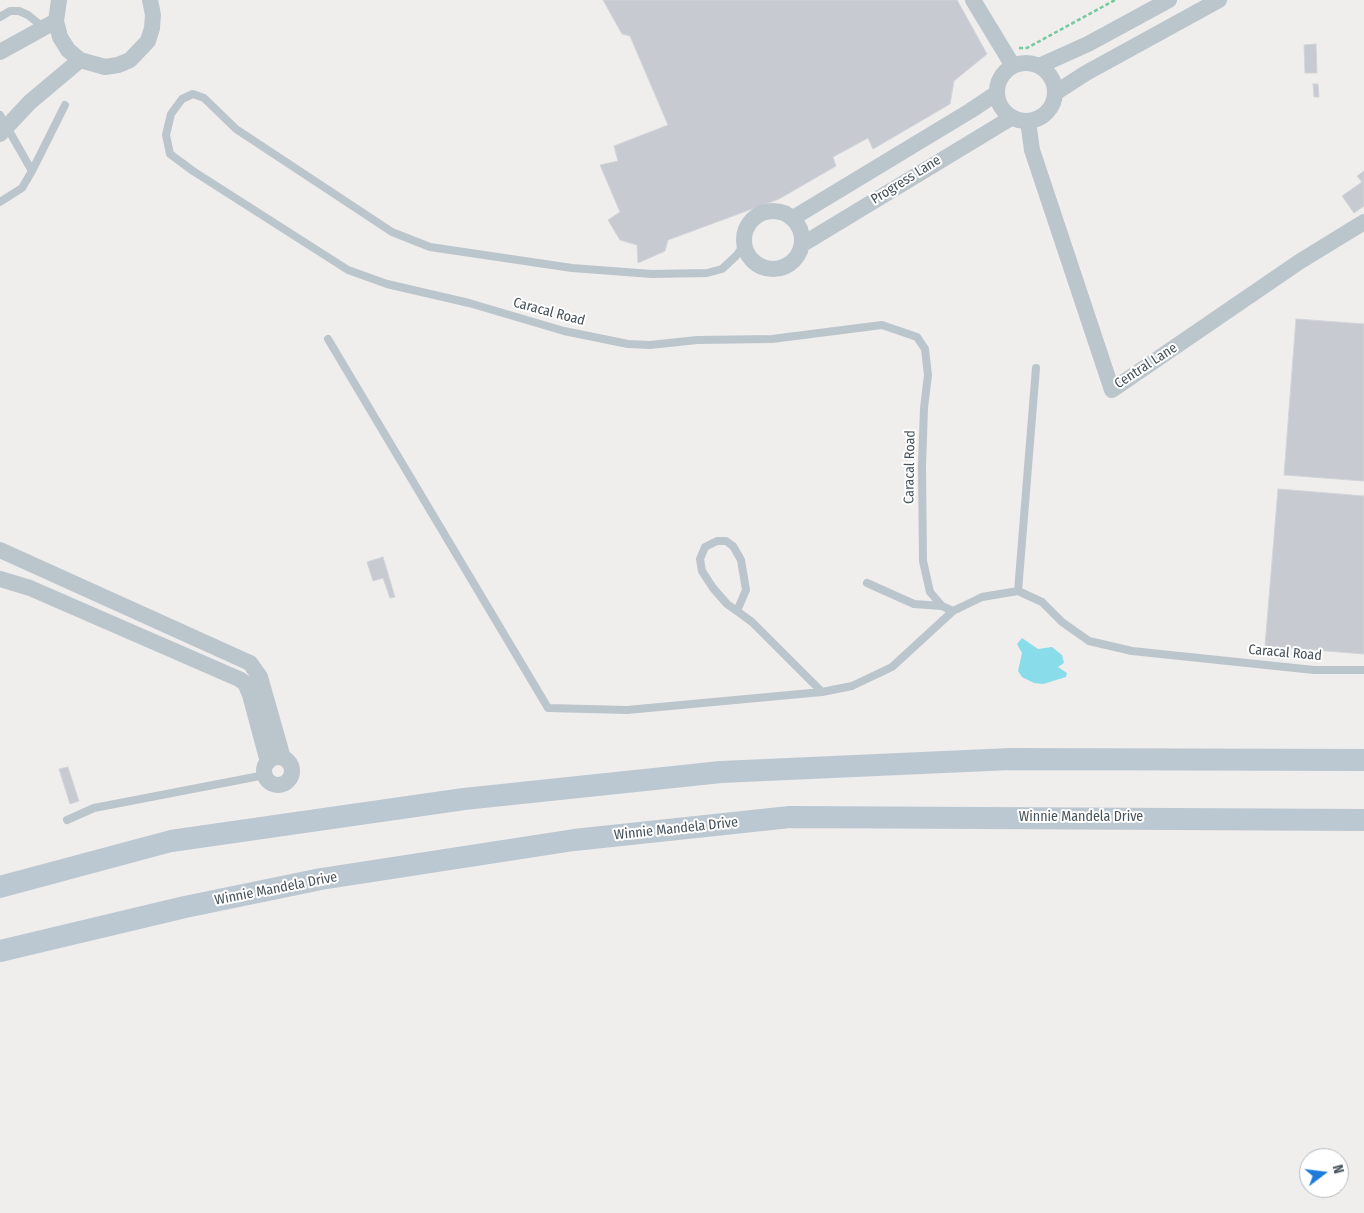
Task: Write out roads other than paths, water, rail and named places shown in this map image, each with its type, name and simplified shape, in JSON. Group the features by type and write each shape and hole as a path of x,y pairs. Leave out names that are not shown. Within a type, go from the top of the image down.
{"main road":[{"path":"0,887 171,841 464,799 721,772 1012,759 1364,760"},
{"name":"Winnie Mandela Drive","path":"0,952 185,907 321,879 574,840 790,817 1364,820"}],"street":[{"path":"0,52 50,25 59,0"},
{"path":"50,25 68,50 80,60 105,67 118,65 130,60 140,52 148,41 153,15 150,0"},
{"path":"973,0 1013,66"},
{"path":"1039,66 1088,44 1169,0"},
{"path":"1055,94 1086,73 1220,0"},
{"path":"2,125 80,60"},
{"path":"1030,64 1039,66 1051,78 1055,94 1050,109 1044,116 1028,121 1011,118 999,102 997,92 1001,77 1013,66 1030,64"},
{"name":"Progress Lane","path":"793,218 970,112 997,92"},
{"name":"Progress Lane","path":"803,244 1011,118"},
{"name":"Central Lane","path":"1028,121 1032,150 1112,390 1299,262 1364,222"},
{"path":"768,211 781,212 793,218 801,230 803,244 798,256 789,266 776,270 763,269 752,262 745,251 743,238 747,225 756,216 768,211"},
{"path":"0,550 250,663 260,677 272,765"},
{"path":"0,579 30,588 245,683 272,765"}],"lane":[{"path":"0,16 10,11 19,10 50,25"},
{"name":"Caracal Road","path":"744,245 736,256 722,269 707,273 661,274 572,268 430,247 392,232 236,129 204,98 193,94 182,99 171,114 166,135 170,154 193,172 348,270 388,284 469,303 564,332 628,344 650,345 697,340 772,340 882,325 917,337 925,349 928,376 924,408 922,466 923,560 930,592 942,606"},
{"path":"0,202 22,188 65,105"},
{"path":"2,125 32,171"},
{"path":"328,339 548,708 589,711 627,710 737,701 822,692 852,686 892,667 953,611 982,597 1018,591 1036,368"},
{"path":"737,611 746,590 741,560 733,546 726,541 716,541 705,546 700,559 702,571 712,588 737,611 752,622 822,692"},
{"path":"867,583 914,604 942,606 953,611"},
{"name":"Caracal Road","path":"1018,591 1042,602 1062,622 1089,641 1132,651 1314,670 1364,670"},
{"path":"67,820 94,808 272,765"}],"water":[{"path":"1022,638 1038,649 1052,647 1062,655 1064,663 1058,667 1067,673 1066,677 1043,684 1034,683 1022,677 1018,671 1022,653 1017,644"}]}
